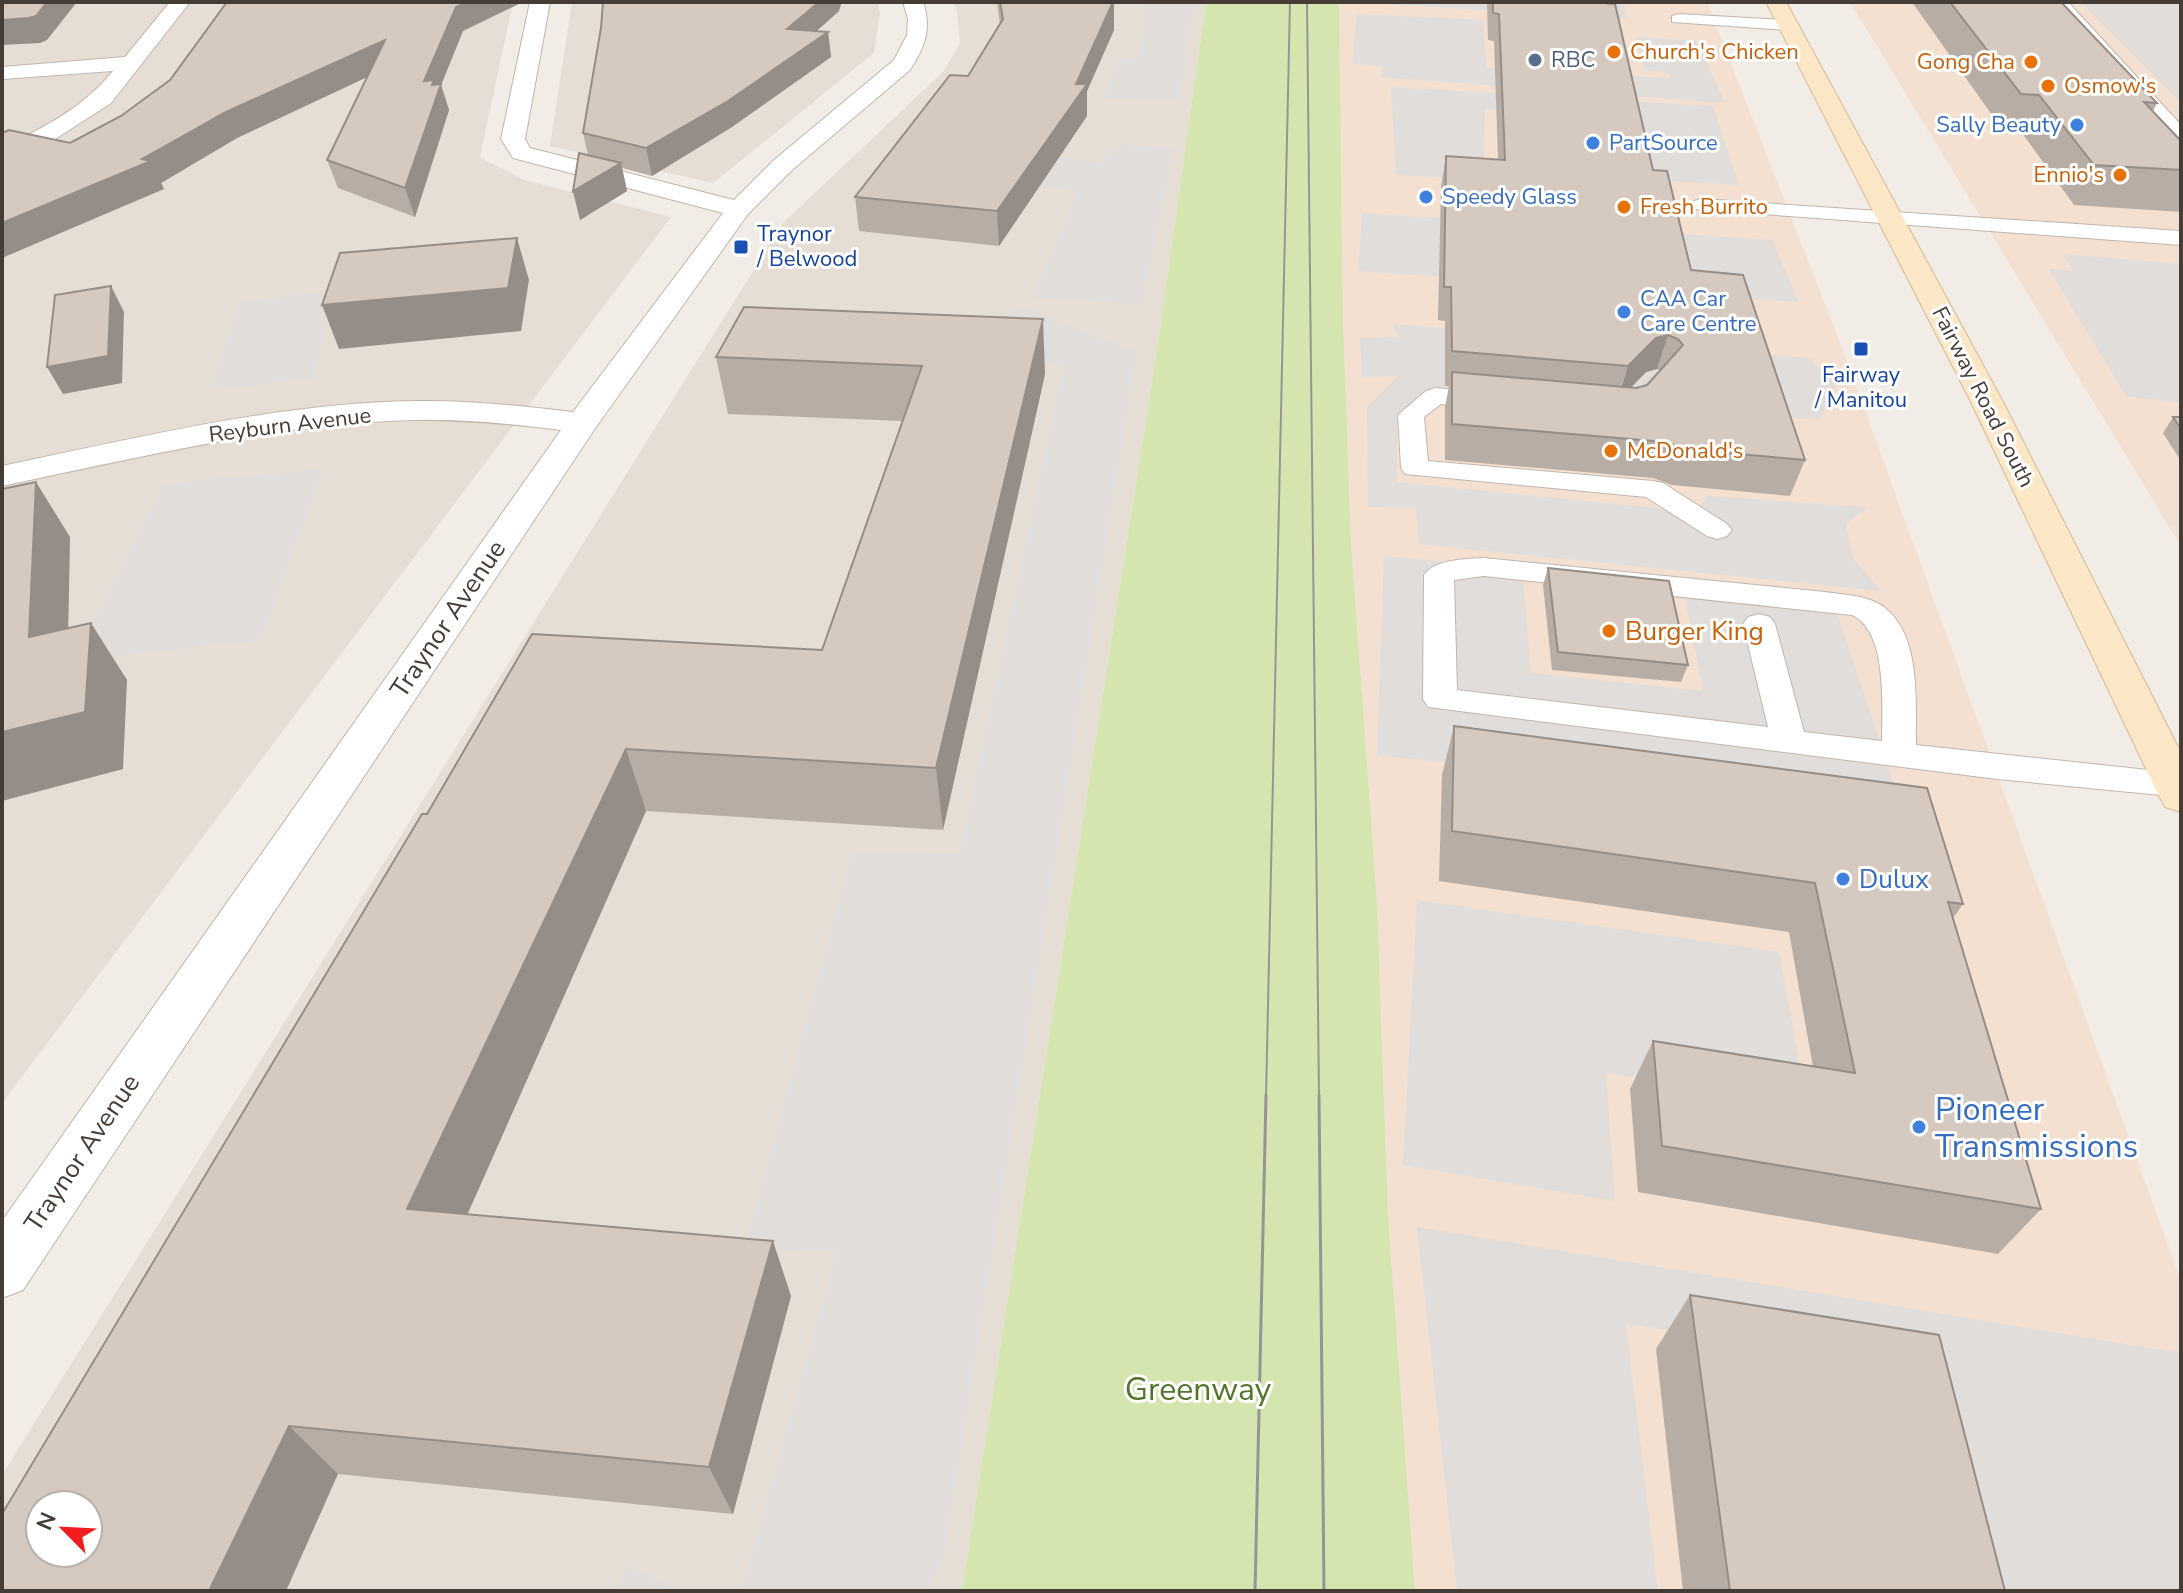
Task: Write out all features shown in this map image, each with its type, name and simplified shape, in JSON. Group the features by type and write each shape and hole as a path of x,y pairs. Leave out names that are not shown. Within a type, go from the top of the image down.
{"main road":[{"name":"Fairway Road South","path":"1776,2 1987,402 2178,791"}],"street":[{"path":"2,156 38,140 103,98 180,2"},
{"path":"540,2 513,139 521,153 739,209"},
{"name":"Traynor Avenue","path":"2,1270 582,423 739,209 783,165 902,65 915,47 919,30 913,2"},
{"path":"2,73 132,63"},
{"name":"Reyburn Avenue","path":"2,476 158,444 266,426 389,412 472,411 582,423"}],"lane":[{"path":"2059,2 2181,136"},
{"path":"1674,20 1786,25"},
{"path":"1701,205 2181,238"},
{"path":"1514,402 1435,396 1411,415 1415,468 1653,489 1717,530"},
{"path":"1899,755 1894,653 1888,633 1875,615 1825,601 1484,567 1463,568 1439,575 1440,699 2178,791"},
{"path":"1759,624 1789,742"}],"shaded area":[{"path":"2,2 513,2 480,157 524,180 671,217 2,1103"},
{"path":"572,2 877,2 880,12 874,53 713,183 550,146"},
{"path":"953,2 1206,2 1158,344 962,1591 2,1591 2,1475 783,223 944,71 960,43"},
{"path":"1145,2 1195,2 1179,100 1104,98 1117,57 1139,57"},
{"path":"1338,2 1707,2 1846,358 2181,1281 2181,1591 1415,1591 1388,1215 1377,902 1351,542 1343,319"},
{"path":"1351,2 1624,2 1627,19"},
{"path":"1850,2 2181,2 2181,546"},
{"path":"2081,2 2181,2 2181,102"},
{"path":"1357,14 1482,20 1487,68 1668,78 1671,76 1667,73 1645,70 1636,37 1697,41 1725,103 1381,77 1381,66 1352,64"},
{"path":"1391,87 1713,106 1739,185 1654,180 1636,119 1485,109 1483,180 1396,175"},
{"path":"907,144 1102,162 1119,144 1174,148 1142,305 1032,297 1078,191 874,168"},
{"path":"1362,213 1772,240 1799,302 1358,271"},
{"path":"2063,254 2181,264 2181,403 2126,396 2049,269 2073,271"},
{"path":"335,291 314,378 210,391 240,301"},
{"path":"1018,306 1137,352 944,1558 927,1591 741,1591 837,1249 744,1250 852,851 959,854 1063,367 994,340"},
{"path":"1393,324 1809,358 1836,385 1819,420 1443,387 1397,421 1397,482 1694,512 1707,496 1867,507 1846,524 1853,558 1881,591 1419,544 1416,508 1368,507 1367,407 1398,376 1362,377 1360,338 1398,337"},
{"path":"324,469 261,640 73,661 163,484"},
{"path":"1384,556 1522,569 1531,673 1703,691 1685,598 1837,613 1904,814 1377,755"},
{"path":"1417,900 1779,952 1807,1105 1606,1073 1615,1201 1403,1165"},
{"path":"1417,1227 2180,1353 2181,1591 1972,1591 1913,1364 1626,1324 1658,1591 1457,1591"},
{"path":"629,1565 677,1591 613,1591"}],"green space":[{"name":"Greenway","path":"1206,2 1338,2 1339,7 1343,319 1351,542 1377,902 1388,1215 1415,1591 962,1591 1158,344"}],"building":[{"path":"2,2 47,2 36,16 2,20"},
{"path":"227,2 468,2 456,7 424,81 434,80 432,85 441,84 405,188 327,160 385,40 226,112 142,159 151,161 2,223 2,133 9,130 70,143 121,116 170,80"},
{"path":"603,2 819,2 787,29 828,32 728,101 646,148 583,133"},
{"path":"1000,2 1113,2 1076,84 1087,84 997,211 855,197 950,75 968,76 1003,19"},
{"path":"1493,2 1615,4 1653,170 1667,171 1691,270 1743,275 1805,460 1685,449 1665,442 1452,424 1452,372 1636,388 1647,385 1683,345 1668,335 1656,338 1628,366 1452,351 1451,287 1444,287 1446,156 1505,160 1499,14 1493,13"},
{"path":"1950,2 2061,2 2157,103 2144,102 2181,141 2181,170 2094,165 2039,95 2021,94"},
{"path":"579,153 621,163 573,191"},
{"path":"517,238 508,288 322,305 340,253"},
{"path":"111,286 108,356 47,367 55,295"},
{"path":"744,307 1043,319 936,768 626,749 407,1209 773,1241 709,1467 289,1426 209,1591 2,1591 2,1514 422,814 427,814 532,634 822,650 922,366 716,357"},
{"path":"2173,417 2181,417 2181,429"},
{"path":"36,482 29,637 91,623 85,712 2,732 2,489"},
{"name":"Burger King","path":"1548,568 1669,581 1688,665 1558,652"},
{"path":"1454,726 1927,788 1963,904 1948,902 2041,1209 1662,1146 1653,1041 1855,1073 1815,883 1452,831"},
{"path":"1690,1295 1939,1335 2005,1591 1730,1591"}],"tram line":[{"path":"1266,1097 1290,2"},
{"path":"1307,2 1319,1097"},
{"path":"1255,1591 1266,1095"},
{"path":"1319,1095 1324,1591"}],"place":[{"name":"Church's Chicken","path":"1614,52"},
{"name":"RBC","path":"1535,60"},
{"name":"Gong Cha","path":"2031,62"},
{"name":"Osmow's","path":"2048,86"},
{"name":"Sally Beauty","path":"2077,125"},
{"name":"PartSource","path":"1593,143"},
{"name":"Ennio's","path":"2120,175"},
{"name":"Speedy Glass","path":"1426,197"},
{"name":"Fresh Burrito","path":"1624,207"},
{"name":"Traynor / Belwood","path":"741,247"},
{"name":"CAA Car Care Centre","path":"1624,312"},
{"name":"Fairway / Manitou","path":"1861,349"},
{"name":"McDonald's","path":"1611,451"},
{"name":"Burger King","path":"1609,631"},
{"name":"Dulux","path":"1843,879"},
{"name":"Pioneer Transmissions","path":"1919,1127"}]}
